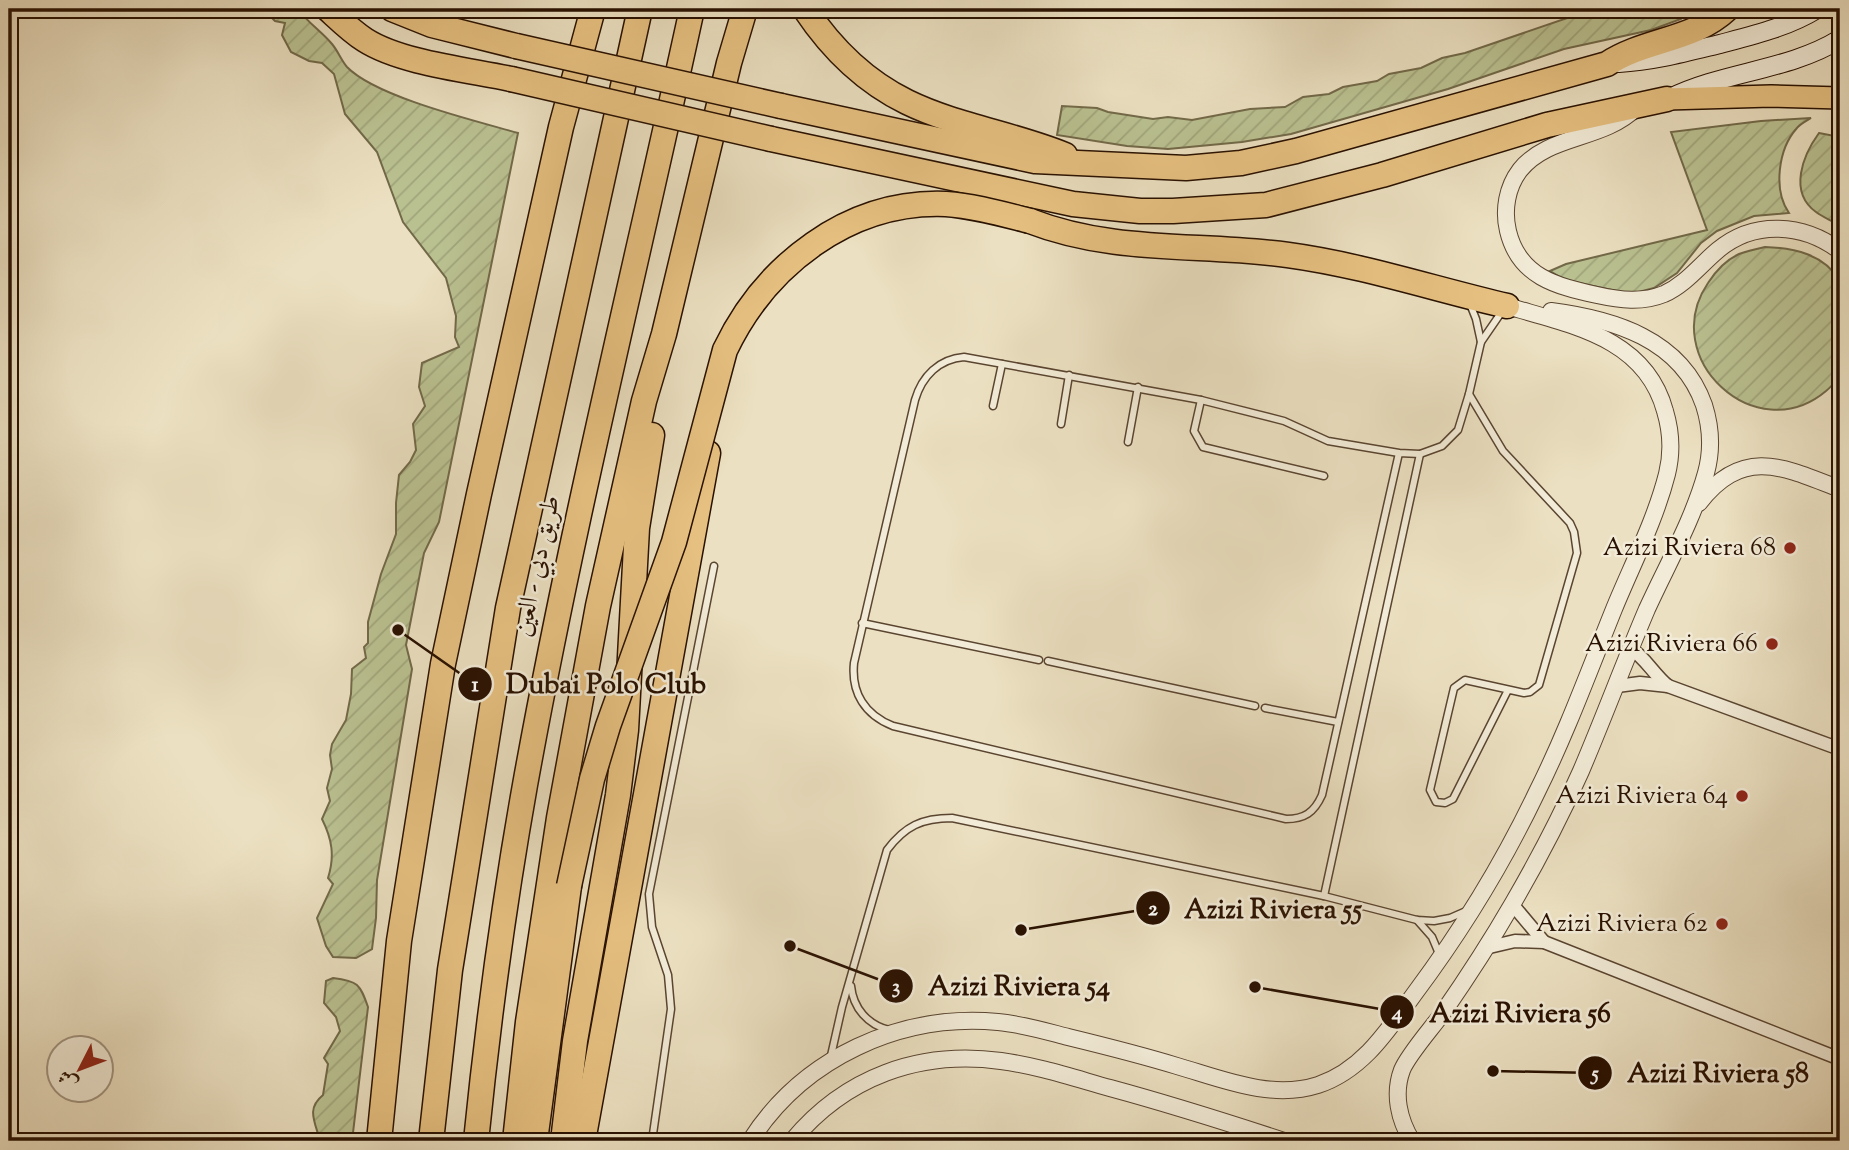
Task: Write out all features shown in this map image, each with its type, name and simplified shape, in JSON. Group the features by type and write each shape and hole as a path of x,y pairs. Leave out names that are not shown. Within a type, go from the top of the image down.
{"highway":[{"path":"328,9 345,26 367,41 392,52 1019,193 1095,207 1162,211 1266,205"},
{"path":"392,9 432,25 516,46 1013,157 1057,164 1186,168 1269,157 1607,64 1642,46 1677,38 1699,28 1727,9"},
{"path":"379,1141 400,941 443,664 561,127 593,9"},
{"name":"طريق دبي - العين","path":"431,1141 450,970 508,608 640,9"},
{"name":"طريق دبي - العين","path":"476,1141 486,1047 525,787 572,549 692,9"},
{"path":"515,1141 528,1022 559,818 598,606 653,368 664,334 729,63 745,9"},
{"path":"804,9 827,40 857,69 891,93 933,112 1051,149 1093,166"},
{"path":"1030,221 1124,226 1207,222 1371,178 1548,125 1667,99"},
{"path":"534,1141 569,886 592,779 608,726 674,542 725,350 752,303 792,260 834,231 880,212 922,205 965,206 1030,221 1075,236 1132,246 1250,250 1299,257 1507,306"},
{"path":"563,1141 575,1041 625,742 637,528 661,384 664,334"},
{"path":"583,1141 710,438 713,398"},
{"path":"372,1141 381,1111"}],"main road":[{"path":"1607,64 1677,55 1759,34 1817,9"},
{"path":"1667,99 1705,83 1804,58 1840,39"},
{"path":"1667,99 1771,96 1840,98"}],"street":[{"path":"1639,104 1629,115 1603,131 1545,150 1518,173 1506,203 1509,234 1521,257 1539,277 1563,287 1614,299 1635,300 1656,297 1676,287 1720,248 1745,234 1759,230 1781,228 1803,231 1830,243 1840,251"},
{"path":"1412,1141 1400,1114 1399,1083 1403,1068 1446,1009 1485,948 1558,821 1617,686 1630,648 1689,517 1706,473 1710,442 1701,397 1685,370 1663,348 1616,325 1564,313 1507,306"},
{"path":"750,1141 771,1112 792,1091 830,1062 873,1039 896,1031 947,1022 1018,1025 1124,1050 1268,1090 1299,1090 1333,1079 1364,1058 1441,958 1479,901 1521,825 1556,752 1669,467 1670,434 1663,404 1650,377 1631,356 1597,334 1507,306"},
{"path":"1689,517 1713,486 1723,478 1747,467 1782,467 1840,489"},
{"path":"1630,648 1640,655 1668,687"},
{"path":"1617,686 1640,683 1668,687 1840,750"},
{"path":"1512,904 1544,943"},
{"path":"1485,948 1515,941 1544,943 1840,1059"},
{"path":"792,1141 835,1101 875,1077 919,1062 958,1058 1003,1061 1048,1071 1201,1113 1284,1141"}],"lane":[{"path":"1466,297 1476,319 1481,342"},
{"path":"1399,453 1322,795 1309,815 1286,819 884,722 875,717 861,702 854,683 854,663 862,623 918,390 936,366 964,357 1139,387 1284,421 1328,441 1420,454 1442,446 1451,439 1463,419 1481,342 1507,306"},
{"path":"993,406 1002,364"},
{"path":"1061,424 1069,376"},
{"path":"1128,442 1139,387"},
{"path":"1469,394 1503,451 1570,523 1577,543 1577,553 1539,685 1530,692 1508,690 1470,680 1461,682 1454,688 1431,786 1431,795 1436,802 1449,802 1455,795 1508,690"},
{"path":"1201,400 1194,432 1203,447 1324,476"},
{"path":"1324,896 1420,454"},
{"path":"652,1141 671,1009 668,975 652,927 649,894 714,566"},
{"path":"862,623 1039,660"},
{"path":"1048,662 1255,706"},
{"path":"1265,708 1338,722"},
{"path":"830,1062 887,850 899,835 914,824 932,818 952,818 1324,896 1417,920 1450,918 1479,901"},
{"path":"1417,920 1433,937 1441,958"},
{"path":"850,981 851,993 863,1015 872,1023 896,1031"}],"green space":[{"path":"263,9 298,9 332,44 347,67 380,88 428,107 518,133 439,522 424,553 406,645 412,669 377,880 372,949 356,958 333,957 326,946 317,918 333,884 328,878 331,848 322,819 330,801 327,788 332,769 330,755 332,744 346,720 352,669 366,658 364,647 368,643 368,622 381,574 396,534 399,475 416,450 413,424 425,406 419,387 422,363 459,347 455,337 456,316 446,278 403,222 377,152 345,114 334,74 322,63 309,61 291,52 282,35 285,23 275,21"},
{"path":"1614,9 1689,9 1681,19 1651,30 1564,49 1448,89 1291,134 1168,149 1127,146 1057,135 1062,106 1097,108 1153,119 1168,117 1192,120 1250,109 1285,107 1303,97 1329,94 1343,87 1377,81 1389,74 1421,68 1442,58 1465,53 1576,15"},
{"path":"1811,118 1800,125 1791,137 1782,158 1779,182 1789,213 1754,216 1717,231 1701,243 1677,273 1654,288 1631,294 1565,280 1550,271 1566,264 1707,230 1671,132"},
{"path":"1819,133 1840,137 1840,226 1816,212 1807,204 1802,194 1800,184 1804,162"},
{"path":"1765,247 1807,254 1826,264 1840,281 1840,376 1826,391 1799,406 1771,410 1744,403 1722,387 1704,366 1695,340 1696,312 1711,279 1734,257"},
{"path":"333,978 357,985 368,1007 352,1141 315,1141 319,1137 313,1110 323,1095 328,1064 324,1058 340,1031 336,1017 324,1003 326,981"}],"place":[{"name":"Azizi Riviera 68","path":"1790,548"},
{"name":"Dubai Polo Club","path":"398,630"},
{"name":"Azizi Riviera 66","path":"1772,644"},
{"name":"Azizi Riviera 64","path":"1742,796"},
{"name":"Azizi Riviera 62","path":"1722,924"},
{"name":"Azizi Riviera 55","path":"1021,930"},
{"name":"Azizi Riviera 54","path":"790,946"},
{"name":"Azizi Riviera 56","path":"1255,987"},
{"name":"Azizi Riviera 58","path":"1493,1071"}]}
